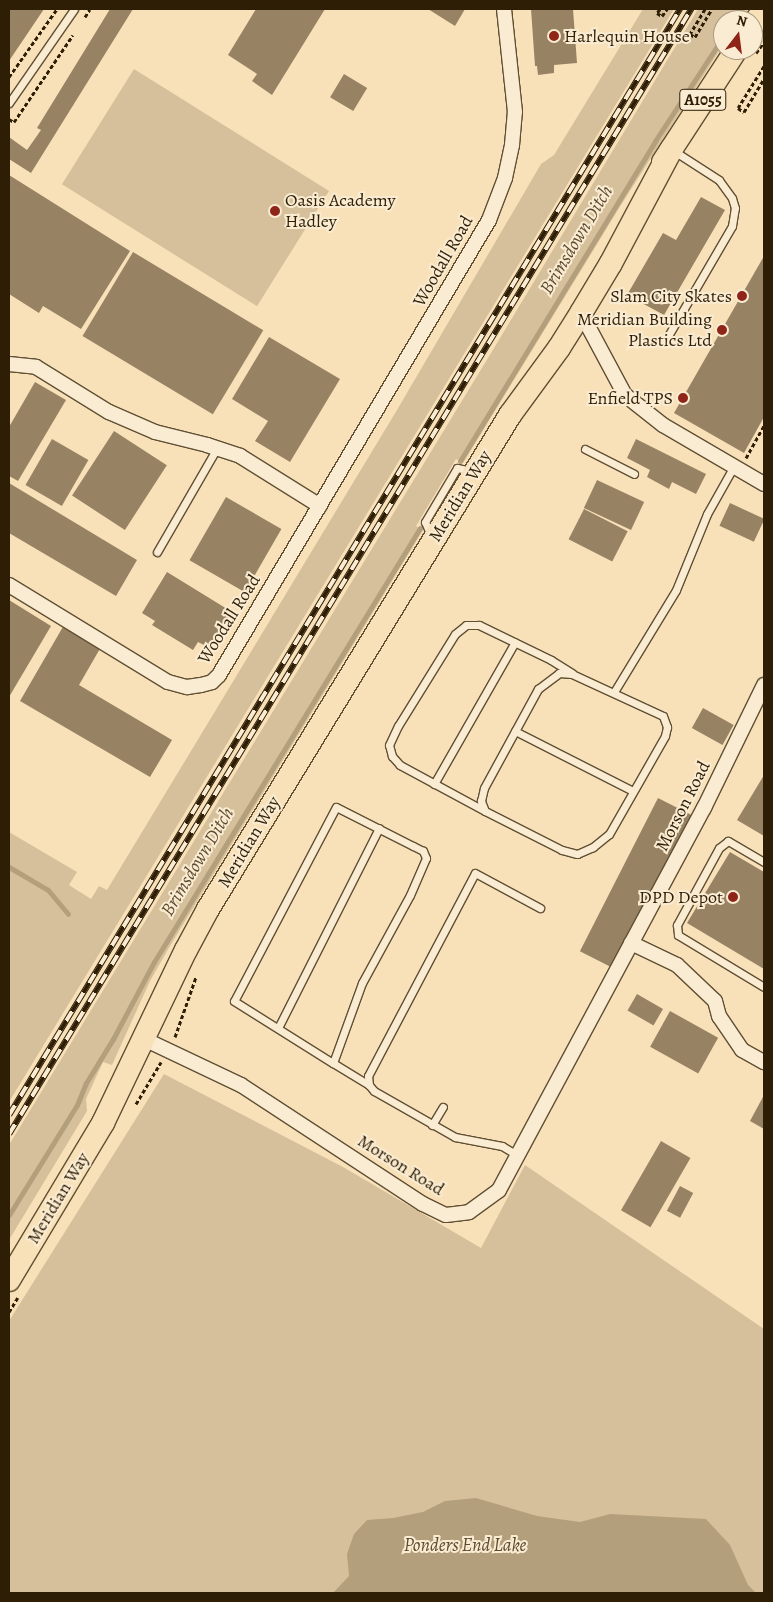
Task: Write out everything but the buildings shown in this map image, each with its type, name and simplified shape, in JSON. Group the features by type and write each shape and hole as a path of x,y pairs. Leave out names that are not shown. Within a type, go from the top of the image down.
{"main road":[{"name":"Meridian Way","path":"510,415 547,340 593,264 730,60"},
{"name":"Meridian Way","path":"9,1280 102,1123 186,950 208,909 510,415 559,348 581,313 611,263 671,150"}],"street":[{"name":"Woodall Road","path":"9,585 168,682 187,687 201,686 212,682 219,675 489,220 505,178 512,145 515,112 504,9"},
{"path":"581,313 624,395 663,424 764,484"},
{"path":"9,364 36,368 108,412 155,432 240,456 320,506"},
{"name":"Morson Road","path":"144,1039 241,1085 423,1204 446,1215 469,1212 498,1190 704,808 764,685"},
{"path":"631,943 677,966 715,1001 719,1016 742,1050 764,1062"}],"lane":[{"path":"9,103 74,9"},
{"path":"668,336 732,226 735,208 732,198 719,180 671,150"},
{"path":"157,552 217,448"},
{"path":"584,449 634,474"},
{"path":"614,692 676,590 707,514 734,466"},
{"path":"466,625 479,625 551,660 572,674 614,692 663,716 667,727 665,736 609,834 593,847 577,854 562,850 400,766 392,756 389,745 398,726 455,634 466,625"},
{"path":"434,784 515,642"},
{"path":"486,811 481,801 484,788 538,689 559,673 572,674"},
{"path":"515,731 634,791"},
{"path":"333,1063 362,983 410,895 426,858 423,851 336,807 234,1001 368,1085 374,1092 455,1138 502,1146 517,1155"},
{"path":"278,1028 379,828"},
{"path":"764,862 728,841 718,848 677,925 678,934 764,987"},
{"path":"368,1085 368,1076 475,873 540,908"},
{"path":"432,1125 443,1107"}],"path":[{"path":"9,77 57,9"},
{"path":"79,25 90,9"},
{"path":"660,9 657,13 662,16 667,9"},
{"path":"705,9 690,34 695,37 712,9"},
{"path":"9,119 14,122 74,33"},
{"path":"764,66 738,108 744,112 764,79"},
{"path":"749,454 764,426"},
{"path":"179,1029 182,1020"}],"shaded area":[{"path":"643,9 674,9 9,1102 9,832 77,872 69,885 91,899 99,886 107,890 397,410 541,164 554,155"},
{"path":"698,9 748,9 713,10 713,60 621,205 463,463 456,459 416,526 423,530 170,946 150,981 112,1065 103,1062 86,1099 87,1111 9,1240 9,1145"},
{"path":"134,69 329,191 257,306 62,184"},
{"path":"164,1074 343,1167 481,1248 525,1165 764,1329 764,1593 9,1593 9,1321"}],"water":[{"name":"Ponders End Lake","path":"476,1498 537,1516 580,1522 610,1514 706,1519 730,1545 748,1585 756,1593 333,1593 349,1576 347,1554 354,1534 367,1520 393,1518 423,1512 445,1501"}],"waterway":[{"name":"Brimsdown Ditch","path":"460,461 655,141 713,52"},
{"name":"Brimsdown Ditch","path":"9,1215 77,1105 86,1083 113,1039 154,962 420,528"},
{"path":"9,867 48,890 68,914"}],"railway":[{"path":"9,1115 680,9"},
{"path":"9,1134 691,9"}],"place":[{"name":"Harlequin House","path":"554,36"},
{"name":"Oasis Academy Hadley","path":"275,211"},
{"name":"Slam City Skates","path":"742,296"},
{"name":"Meridian Building Plastics Ltd","path":"722,330"},
{"name":"Enfield TPS","path":"683,398"},
{"name":"DPD Depot","path":"733,897"}]}
